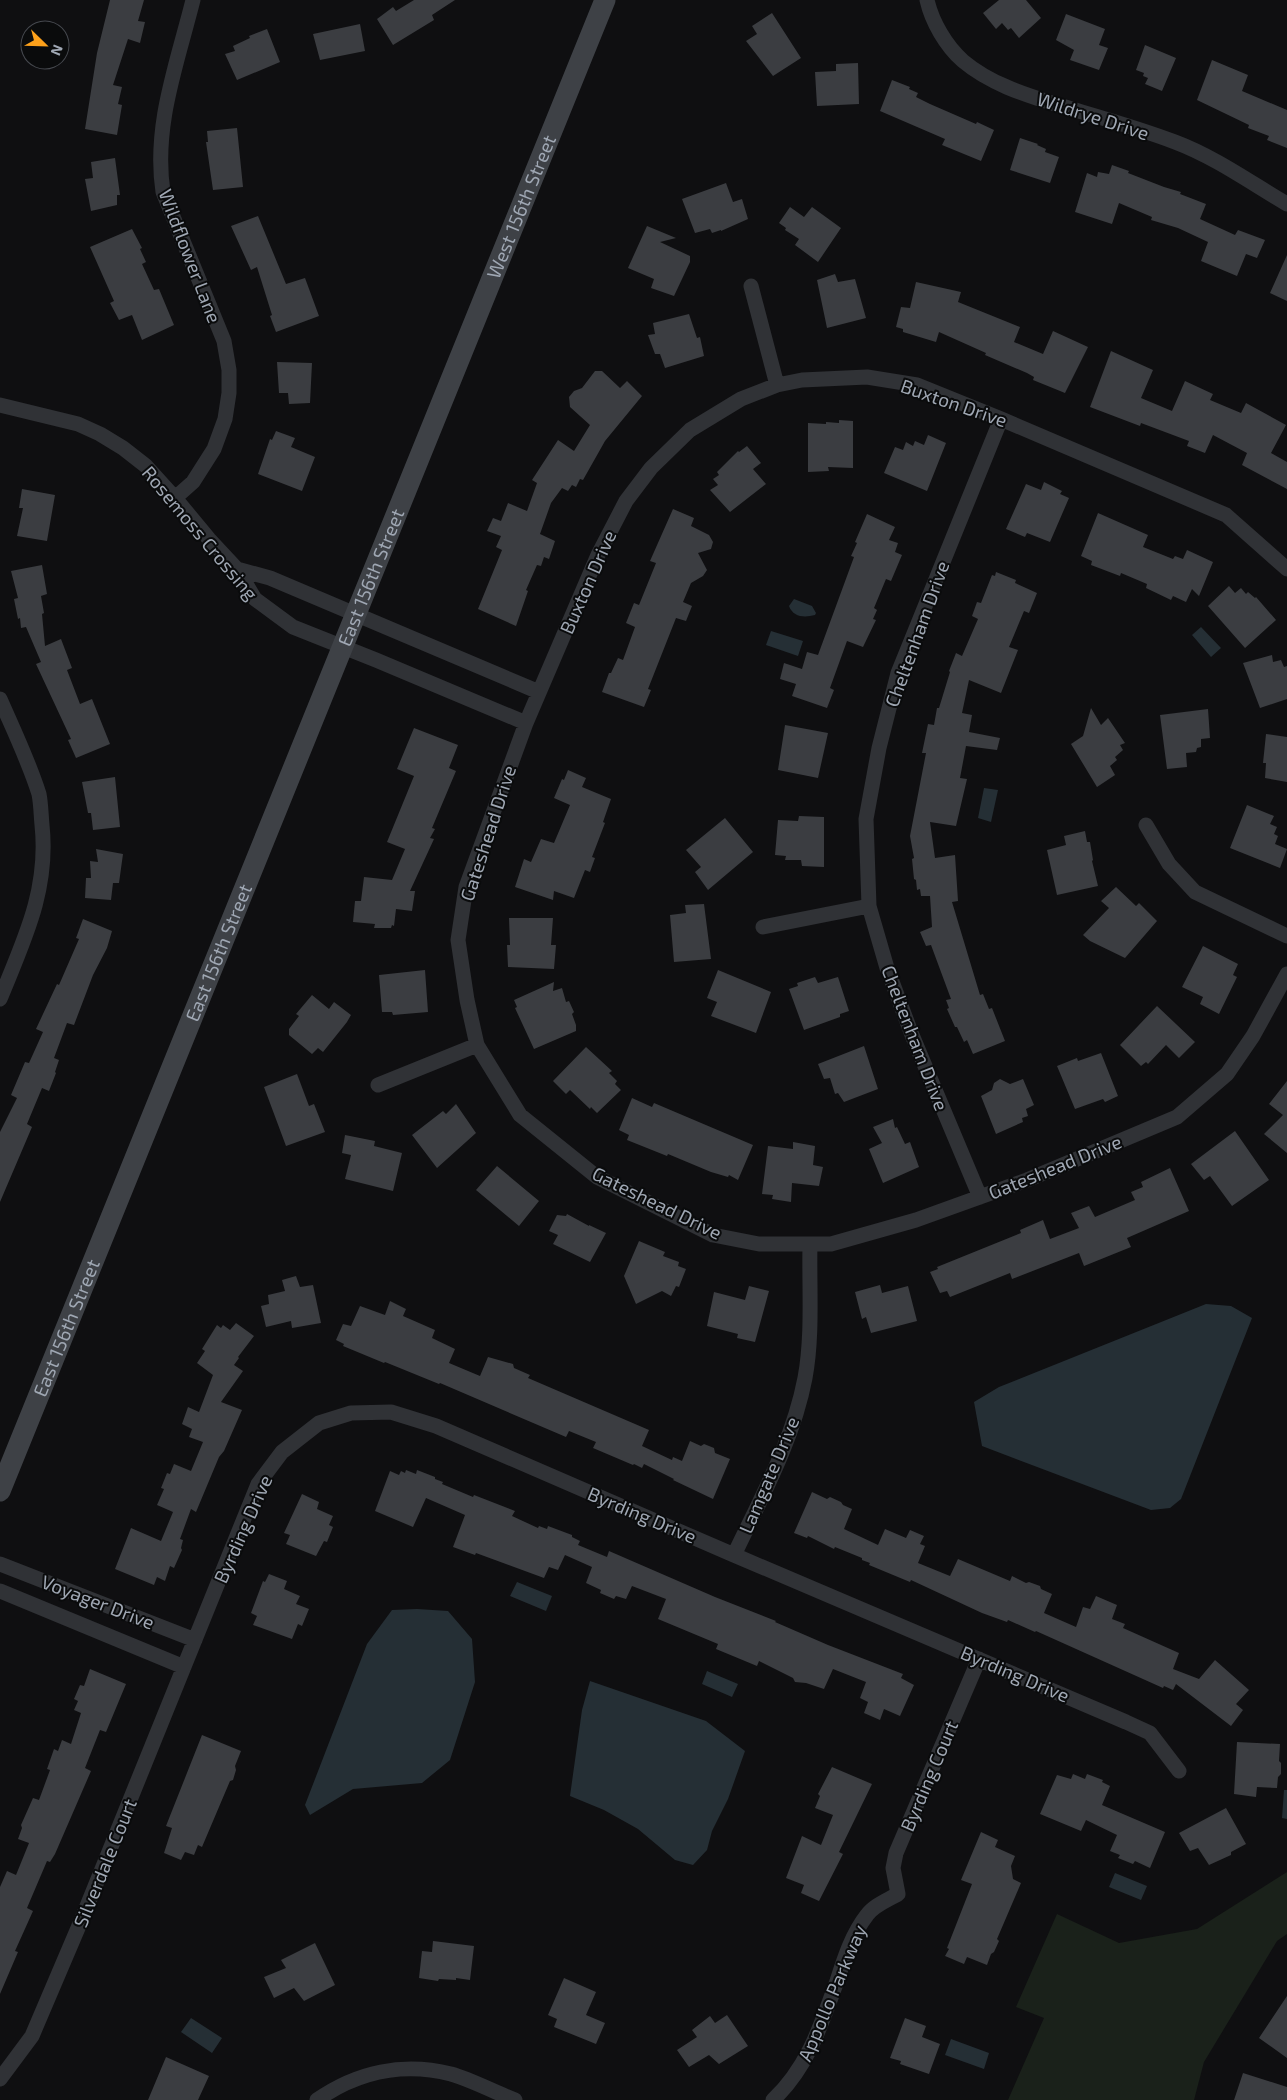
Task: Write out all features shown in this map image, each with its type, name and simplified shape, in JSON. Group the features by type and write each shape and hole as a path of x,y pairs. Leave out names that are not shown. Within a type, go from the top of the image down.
{"street":[{"name":"Wildflower Lane","path":"175,498 193,482 214,448 225,419 229,393 229,370 224,341 163,192 160,170 159,145 163,118 193,0"},
{"name":"West 156th Street","path":"438,414 605,0"},
{"name":"Wildrye Drive","path":"926,0 944,38 963,60 987,78 1023,94 1175,142 1208,157 1287,204"},
{"path":"751,286 776,385"},
{"name":"Buxton Drive","path":"539,692 598,555 626,501 646,474 690,430 741,399 776,385 802,380 867,377 917,386 1001,419 1226,515 1287,569"},
{"name":"Rosemoss Crossing","path":"0,405 78,424 100,434 123,448 146,466 175,498 208,539 237,569 255,599 293,627 526,723"},
{"name":"East 156th Street","path":"0,1491 438,414"},
{"name":"Cheltenham Drive","path":"980,1197 912,1035 887,968 869,906 866,819 879,748 898,674 1001,419"},
{"path":"237,569 270,578 539,692"},
{"name":"Gateshead Drive","path":"539,692 466,887 458,940 466,1000 477,1045 520,1115 597,1177 713,1235 759,1244 831,1244 916,1220 1027,1180 1177,1117 1227,1074 1253,1036 1287,974"},
{"path":"0,699 29,766 39,797 44,846 42,876 37,904 0,1000"},
{"path":"1146,825 1169,864 1195,892 1287,936"},
{"path":"763,927 869,906"},
{"path":"378,1085 477,1045"},
{"name":"Lamgate Drive","path":"734,1555 791,1433 805,1377 810,1244"},
{"name":"Byrding Drive","path":"195,1640 258,1484 282,1452 319,1423 351,1413 391,1412 436,1426 1150,1733 1179,1771"},
{"name":"Voyager Drive","path":"0,1564 195,1640"},
{"path":"0,1592 184,1667"},
{"name":"Silverdale Court","path":"0,2079 32,2036 195,1640"},
{"name":"Byrding Court","path":"898,1894 893,1868 896,1853 979,1660"},
{"name":"Appollo Parkway","path":"772,2100 787,2087 811,2050 849,1948 866,1915 873,1908 898,1894"},
{"path":"317,2100 330,2091 372,2072 421,2068 452,2075 515,2100"}],"shaded area":[{"path":"794,599 812,606 816,613 815,615 803,616 793,612 789,606"},
{"path":"1201,627 1221,648 1211,657 1192,635"},
{"path":"771,631 803,641 798,656 766,645"},
{"path":"984,788 998,790 991,822 978,818"},
{"path":"1206,1304 1231,1306 1252,1318 1181,1499 1170,1508 1151,1510 982,1446 974,1402 999,1387"},
{"path":"517,1582 552,1596 546,1611 510,1596"},
{"path":"392,1610 448,1611 472,1639 475,1682 450,1760 422,1783 353,1789 310,1815 305,1805 367,1644"},
{"path":"707,1671 738,1684 732,1697 702,1684"},
{"path":"590,1681 706,1721 745,1751 728,1799 712,1831 707,1850 693,1865 675,1860 638,1829 604,1810 570,1796 582,1710"},
{"path":"1284,1790 1287,1790 1287,1819 1282,1818"},
{"path":"1287,1872 1287,1934 1277,1941 1204,2062 1194,2100 1008,2100 1044,2018 1016,2007 1057,1914 1119,1943 1197,1929"},
{"path":"1115,1873 1147,1886 1141,1900 1109,1887"},
{"path":"191,2018 222,2038 212,2053 181,2032"},
{"path":"951,2039 989,2053 984,2069 945,2055"}],"building":[{"path":"110,0 144,0 138,21 145,22 140,43 128,39 113,85 122,87 118,104 122,105 117,135 85,129 97,53"},
{"path":"414,0 455,0 432,15 434,20 393,45 377,19 393,7 396,11"},
{"path":"999,0 1026,0 1041,18 1019,38 1011,28 1008,30 1002,23 996,29 983,13"},
{"path":"772,13 801,58 773,76 746,41 757,34 752,26"},
{"path":"1066,14 1105,29 1099,45 1108,48 1099,70 1070,60 1074,50 1056,40"},
{"path":"360,24 365,51 320,60 313,34"},
{"path":"267,29 280,62 237,80 225,54 235,51 233,46 250,38 249,36"},
{"path":"1145,45 1176,58 1162,91 1145,84 1148,78 1143,76 1144,73 1136,70"},
{"path":"1212,60 1248,75 1242,91 1287,110 1287,148 1267,140 1269,136 1248,128 1249,125 1197,100"},
{"path":"858,63 859,104 817,106 815,72 836,71 836,64"},
{"path":"892,80 910,87 909,89 918,93 916,97 930,104 994,130 981,161 942,145 945,139 880,111"},
{"path":"237,128 243,187 213,190 206,142 208,142 207,131"},
{"path":"1020,138 1038,144 1046,149 1045,152 1059,157 1050,183 1010,170"},
{"path":"115,158 120,195 117,195 117,205 91,211 85,179 93,178 91,162"},
{"path":"1112,165 1129,171 1128,173 1181,192 1180,194 1206,204 1200,219 1235,235 1238,230 1265,240 1257,258 1246,254 1237,276 1201,261 1208,242 1178,228 1151,220 1152,217 1119,203 1112,224 1075,212 1087,173 1097,177 1098,172 1109,174"},
{"path":"726,183 733,202 742,199 748,219 721,231 712,233 710,229 695,233 682,199"},
{"path":"790,207 804,217 812,207 841,228 818,262 795,245 799,239 785,230 786,228 779,223"},
{"path":"258,216 286,284 305,278 319,316 276,332 257,267 251,270 231,226"},
{"path":"647,226 676,238 660,242 690,256 690,262 674,296 651,288 654,279 628,268"},
{"path":"132,229 142,248 140,249 146,262 142,264 154,290 159,289 174,325 142,340 132,315 119,320 110,303 114,301 90,247"},
{"path":"1287,255 1287,301 1270,293"},
{"path":"835,274 838,282 855,279 866,318 827,328 817,280"},
{"path":"916,282 961,292 958,302 1020,327 1014,342 1043,354 1053,331 1088,347 1065,393 1033,380 1034,377 1027,373 939,332 936,342 903,332 903,329 896,327 901,307 910,308"},
{"path":"689,314 697,338 700,337 704,356 665,368 660,354 655,354 648,335 655,334 653,323"},
{"path":"1111,351 1153,370 1141,398 1172,411 1185,381 1213,394 1210,400 1241,413 1246,403 1286,425 1271,453 1287,462 1287,489 1242,465 1247,453 1213,435 1205,453 1187,446 1189,441 1141,423 1140,426 1090,407"},
{"path":"277,362 312,363 310,403 289,404 288,393 279,393"},
{"path":"595,371 602,371 620,388 627,381 642,396 605,441 583,480 580,479 576,487 572,485 568,491 562,488 551,503 540,534 555,541 549,559 544,557 541,566 537,565 526,590 528,591 516,626 478,609 502,550 496,547 501,536 487,531 493,518 501,521 508,503 527,511 537,483 532,480 558,440 574,451 590,425 570,407 569,397 574,391 582,388"},
{"path":"839,420 853,421 853,468 828,467 829,471 808,472 808,423 839,423"},
{"path":"276,431 295,438 291,447 315,457 302,491 258,474 270,439 272,440"},
{"path":"928,435 946,443 927,491 884,473 895,447 903,450 906,442 913,446 915,441 924,445"},
{"path":"747,446 761,463 753,469 766,484 730,512 710,490 718,485 713,479 719,475 717,472 738,451"},
{"path":"1044,482 1062,491 1060,494 1069,498 1050,542 1027,533 1025,537 1006,529 1026,484 1041,490"},
{"path":"22,489 55,495 47,541 17,536 23,508 19,508"},
{"path":"673,509 694,518 691,526 709,535 713,542 711,549 698,553 707,570 703,576 691,583 683,602 692,606 686,621 676,618 648,689 651,690 644,707 602,692 609,673 611,673 618,658 623,660 635,627 626,623 634,603 639,605 656,563 650,561"},
{"path":"1098,513 1148,535 1143,547 1173,559 1175,556 1183,559 1187,550 1213,562 1199,596 1192,589 1186,602 1173,596 1171,600 1146,588 1147,584 1121,573 1120,576 1091,565 1092,561 1081,556"},
{"path":"867,514 895,527 889,540 898,543 895,552 902,555 891,581 886,579 874,608 877,610 873,619 876,620 863,647 847,641 830,688 834,690 827,708 792,696 796,684 780,679 784,663 802,669 807,652 818,655 854,557 851,556 857,543 855,542"},
{"path":"42,565 47,594 41,596 44,613 42,614 45,646 61,639 72,668 67,670 80,704 92,699 110,744 76,758 68,740 71,739 36,664 41,662 26,627 21,628 14,599 18,598 11,571"},
{"path":"996,572 1016,580 1015,583 1037,593 1029,613 1024,611 1009,647 1018,650 1001,693 969,680 962,713 972,715 969,732 1000,738 997,750 966,746 960,778 967,779 956,826 930,822 935,858 955,855 958,901 952,902 980,995 983,994 989,1009 992,1008 1005,1041 973,1054 967,1040 964,1042 957,1027 955,1027 947,1009 949,1008 946,1000 951,999 931,945 926,946 920,932 932,927 930,896 921,896 920,889 917,890 916,880 914,879 912,859 914,858 910,836 926,753 922,753 928,724 934,725 937,708 939,708 956,653 962,656 978,619 972,616 977,602 981,603 992,575 995,576"},
{"path":"1229,586 1235,593 1241,588 1246,594 1248,592 1256,597 1276,620 1245,648 1208,606"},
{"path":"1272,655 1273,662 1281,660 1284,667 1287,666 1287,699 1260,708 1243,663"},
{"path":"1091,708 1101,725 1108,718 1125,743 1120,745 1123,750 1115,757 1117,760 1110,766 1115,775 1097,787 1071,744 1083,736"},
{"path":"1208,709 1210,738 1201,739 1201,747 1197,748 1196,752 1186,753 1187,767 1167,769 1160,715"},
{"path":"785,725 828,733 818,778 778,770"},
{"path":"414,728 458,745 449,768 456,771 432,828 435,829 430,838 434,839 410,891 415,891 412,911 396,909 394,926 392,925 391,928 374,928 375,924 353,922 355,901 361,901 364,877 392,880 405,849 387,842 414,776 397,769"},
{"path":"1266,734 1287,737 1287,782 1265,778 1266,763 1263,763"},
{"path":"568,770 586,778 582,787 611,799 603,822 605,823 592,857 595,858 590,872 585,870 574,898 554,891 553,900 515,887 524,859 531,862 541,839 554,843 570,805 554,798"},
{"path":"115,777 120,827 93,830 91,813 88,813 82,782"},
{"path":"1247,805 1274,816 1270,824 1277,827 1274,834 1278,836 1275,844 1287,849 1280,868 1230,848"},
{"path":"799,816 824,817 824,867 802,866 801,860 785,860 786,856 775,855 778,820 798,821"},
{"path":"725,818 753,852 708,890 695,872 701,867 686,850"},
{"path":"1085,831 1087,842 1090,842 1098,886 1057,895 1047,850 1066,845 1064,836"},
{"path":"96,849 123,854 119,883 113,883 111,900 85,898 86,878 91,878 90,861 98,862"},
{"path":"1116,887 1136,906 1139,903 1157,921 1125,958 1090,941 1083,935 1109,908 1101,901"},
{"path":"704,904 711,959 674,962 670,915 686,913 685,905"},
{"path":"509,918 553,918 551,945 556,945 554,969 508,967 507,945 510,945"},
{"path":"83,919 112,931 107,948 93,975 74,1025 67,1023 54,1058 59,1060 56,1073 49,1091 42,1088 27,1124 32,1127 0,1202 0,1132 17,1098 11,1095 25,1062 29,1063 43,1032 36,1029 57,984 59,985 79,939 76,938"},
{"path":"1203,946 1238,964 1233,975 1237,977 1219,1014 1200,1004 1203,997 1182,987"},
{"path":"425,970 428,1012 393,1015 392,1012 382,1012 379,975"},
{"path":"718,970 771,992 756,1033 711,1016 717,1002 707,998"},
{"path":"815,977 818,983 838,977 849,1011 840,1014 840,1017 804,1030 789,989 798,986 797,983"},
{"path":"554,982 553,991 562,988 566,1002 569,1001 574,1012 572,1014 576,1031 534,1049 515,1008 517,1007 514,1000"},
{"path":"312,995 329,1009 334,1002 351,1015 323,1052 318,1048 312,1054 289,1035 289,1029 299,1016 296,1014"},
{"path":"1157,1006 1195,1042 1179,1058 1166,1045 1148,1064 1146,1062 1141,1066 1120,1045"},
{"path":"864,1046 878,1089 844,1102 838,1093 835,1094 830,1078 824,1079 818,1064"},
{"path":"586,1047 612,1071 609,1073 617,1081 615,1084 621,1090 597,1113 570,1090 566,1094 553,1081"},
{"path":"1101,1053 1118,1096 1105,1102 1103,1099 1075,1109 1057,1066 1077,1058 1078,1061"},
{"path":"297,1074 309,1106 314,1104 325,1132 286,1146 264,1087"},
{"path":"1000,1079 1010,1084 1023,1079 1034,1105 1026,1109 1028,1116 1022,1118 1023,1122 996,1134 981,1096 992,1090 994,1083"},
{"path":"1287,1081 1287,1153 1264,1134 1283,1115 1269,1104"},
{"path":"632,1098 652,1107 654,1103 753,1145 738,1180 729,1175 728,1177 711,1172 668,1154 667,1156 627,1140 629,1135 619,1130"},
{"path":"456,1104 476,1133 437,1168 412,1135 443,1111 446,1114"},
{"path":"893,1119 895,1128 897,1127 905,1144 910,1142 919,1167 883,1183 869,1149 882,1143 873,1127"},
{"path":"1235,1131 1269,1180 1232,1206 1210,1176 1204,1180 1191,1164"},
{"path":"345,1135 375,1141 374,1146 402,1153 393,1191 345,1179 351,1155 342,1153"},
{"path":"793,1142 815,1146 813,1165 823,1167 819,1186 792,1183 791,1202 772,1199 773,1195 762,1194 768,1146 793,1149"},
{"path":"497,1166 539,1201 519,1226 476,1190"},
{"path":"1170,1168 1189,1211 1127,1238 1131,1247 1084,1266 1079,1253 1012,1279 1010,1273 950,1297 947,1291 940,1293 930,1272 938,1269 937,1267 1021,1233 1020,1230 1043,1220 1050,1239 1079,1228 1071,1213 1089,1206 1095,1217 1135,1200 1131,1192 1143,1187 1141,1182"},
{"path":"567,1214 606,1233 590,1262 553,1244 558,1235 549,1231 557,1215 566,1216"},
{"path":"639,1241 665,1252 663,1256 679,1262 678,1266 686,1269 679,1287 676,1286 671,1296 662,1291 636,1304 624,1276"},
{"path":"296,1276 300,1287 313,1285 321,1323 292,1328 291,1321 266,1327 261,1306 269,1304 268,1295 285,1291 282,1280"},
{"path":"880,1285 882,1293 908,1286 917,1321 871,1333 866,1317 862,1319 855,1292"},
{"path":"749,1286 769,1291 755,1342 737,1338 738,1334 707,1326 714,1292 745,1300"},
{"path":"390,1301 406,1309 403,1316 435,1330 432,1338 455,1349 449,1363 480,1376 488,1357 513,1364 514,1368 530,1375 528,1378 649,1430 642,1446 672,1460 673,1457 682,1461 690,1441 701,1446 704,1444 714,1448 715,1453 730,1459 713,1499 644,1464 642,1468 593,1448 596,1442 569,1431 566,1437 440,1383 343,1346 344,1344 336,1340 343,1324 351,1326 360,1306 385,1315"},
{"path":"236,1323 254,1336 234,1365 243,1371 221,1402 242,1410 224,1451 219,1457 196,1512 191,1509 180,1539 183,1540 182,1550 174,1568 170,1566 165,1581 157,1577 154,1585 115,1569 131,1528 161,1541 173,1512 157,1505 164,1489 161,1488 167,1473 170,1474 174,1464 191,1471 203,1442 189,1437 192,1429 182,1424 188,1407 199,1412 213,1375 197,1363 205,1351 202,1349 217,1325 221,1328 223,1325 230,1330"},
{"path":"406,1470 416,1474 417,1470 435,1477 435,1479 443,1482 442,1484 515,1511 512,1516 538,1528 539,1526 547,1529 548,1526 572,1535 572,1537 580,1541 578,1545 607,1557 609,1551 776,1621 828,1645 903,1674 901,1678 914,1685 900,1716 884,1709 880,1720 864,1713 868,1702 860,1698 866,1682 833,1669 824,1689 806,1683 795,1682 793,1678 759,1661 757,1666 716,1649 718,1644 658,1619 666,1599 632,1586 626,1599 616,1596 614,1599 600,1593 601,1590 586,1583 592,1567 565,1555 558,1570 549,1567 544,1578 476,1553 475,1555 453,1547 465,1515 426,1498 413,1527 375,1511 390,1471 399,1475 401,1471 405,1473"},
{"path":"812,1492 827,1499 830,1497 852,1509 844,1529 878,1545 885,1529 906,1538 910,1530 924,1536 920,1544 925,1546 918,1563 950,1576 958,1559 1010,1581 1012,1576 1026,1583 1029,1582 1040,1586 1041,1589 1052,1594 1044,1613 1076,1627 1083,1607 1090,1609 1096,1596 1117,1605 1112,1619 1125,1624 1123,1628 1179,1653 1173,1669 1199,1679 1215,1660 1249,1690 1236,1704 1243,1710 1231,1726 1176,1684 1173,1690 1164,1686 1163,1688 1036,1631 1008,1620 1007,1622 982,1613 911,1580 910,1582 869,1565 870,1563 862,1560 862,1558 835,1547 834,1549 808,1536 807,1538 794,1533"},
{"path":"302,1494 319,1502 317,1509 333,1516 329,1525 333,1527 327,1542 324,1541 316,1556 286,1544 290,1535 284,1533"},
{"path":"269,1574 287,1581 284,1589 300,1596 296,1604 309,1609 302,1626 298,1624 292,1639 253,1625 257,1616 251,1613 263,1581 265,1582"},
{"path":"90,1669 126,1684 106,1732 100,1730 85,1768 91,1771 55,1854 50,1862 47,1861 27,1908 33,1911 15,1951 18,1952 0,1994 0,1887 7,1871 16,1875 29,1843 18,1839 22,1828 21,1825 33,1798 39,1800 50,1770 47,1769 54,1749 58,1751 62,1740 71,1744 81,1713 74,1710 78,1701 74,1699 80,1685 84,1686"},
{"path":"202,1735 241,1751 235,1766 236,1770 233,1780 230,1781 202,1847 198,1845 194,1855 185,1852 181,1860 164,1853 172,1828 166,1826"},
{"path":"1237,1742 1280,1744 1279,1761 1281,1763 1281,1774 1278,1777 1277,1788 1257,1787 1256,1797 1234,1794"},
{"path":"832,1767 872,1784 839,1852 843,1854 819,1901 801,1893 804,1885 786,1878 802,1836 821,1845 833,1815 815,1808 820,1796 818,1794"},
{"path":"1073,1774 1085,1779 1087,1774 1103,1780 1102,1782 1110,1786 1102,1805 1165,1832 1150,1868 1135,1861 1133,1864 1118,1858 1120,1855 1110,1851 1117,1835 1086,1820 1081,1831 1040,1814 1057,1775 1071,1779"},
{"path":"1226,1808 1246,1844 1231,1852 1231,1855 1209,1865 1198,1848 1190,1851 1179,1833"},
{"path":"981,1832 998,1840 995,1847 1015,1856 1011,1866 1013,1879 1021,1883 997,1939 999,1941 987,1965 967,1957 964,1964 945,1956 972,1884 961,1880"},
{"path":"433,1941 474,1946 470,1980 456,1978 456,1980 439,1979 438,1981 419,1978 422,1951 432,1952"},
{"path":"315,1943 335,1985 304,2001 294,1988 274,1998 264,1977 286,1968 281,1960"},
{"path":"564,1978 596,1992 586,2015 605,2023 596,2044 554,2027 557,2019 548,2015"},
{"path":"1287,1996 1287,2058 1259,2038"},
{"path":"727,2015 748,2046 719,2064 709,2055 689,2067 677,2050 697,2037 692,2030 710,2016 715,2023"},
{"path":"905,2018 926,2026 922,2037 940,2044 929,2074 900,2064 901,2061 890,2058"},
{"path":"166,2057 209,2076 198,2100 148,2100"},
{"path":"1243,2073 1287,2087 1287,2100 1234,2100"}]}
